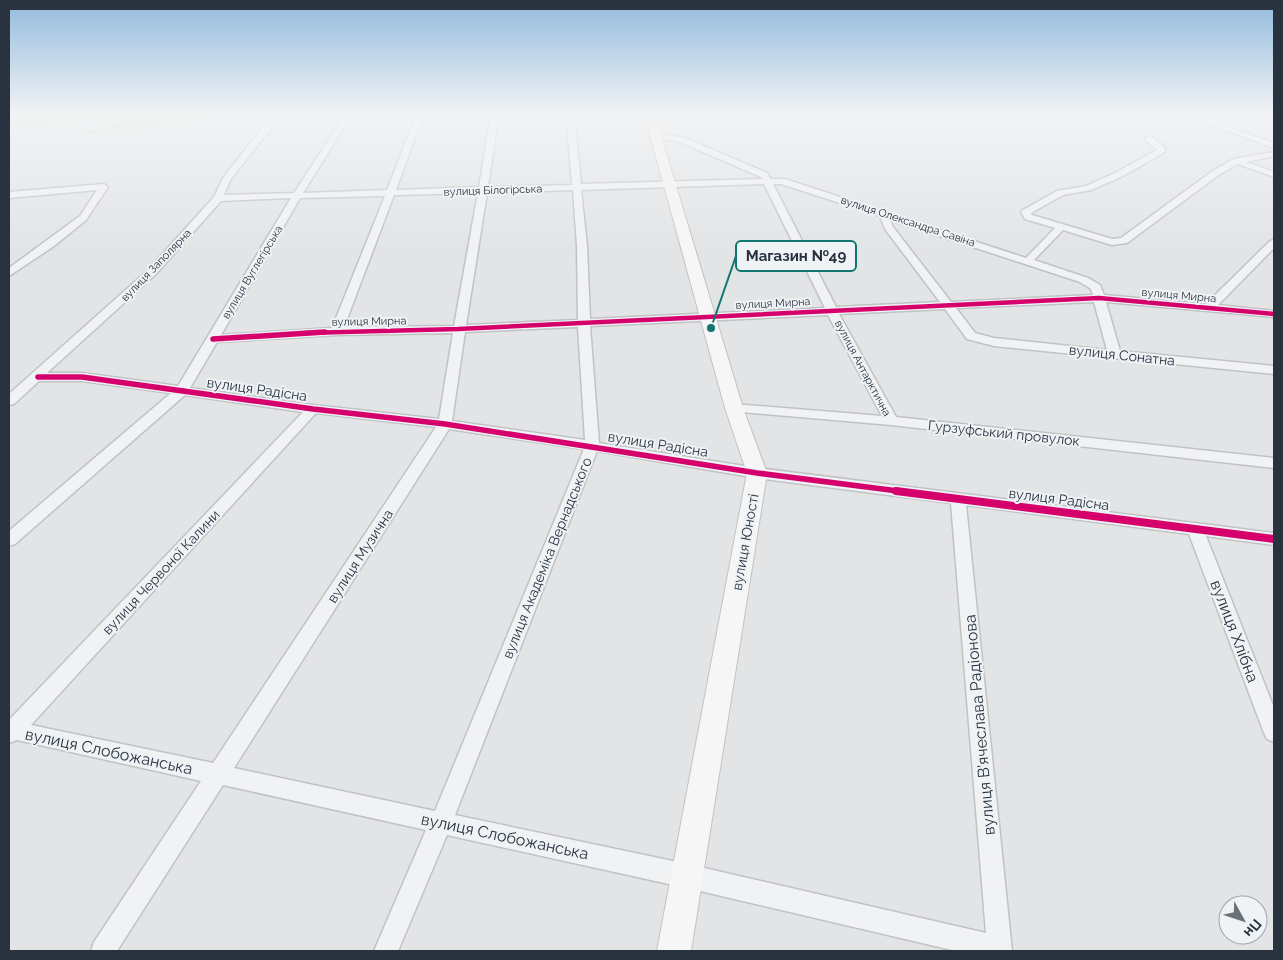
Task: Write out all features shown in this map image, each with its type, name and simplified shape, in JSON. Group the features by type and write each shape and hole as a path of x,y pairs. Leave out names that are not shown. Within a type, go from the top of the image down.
{"street":[{"name":"вулиця Заполярна","path":"9,402 152,272 218,198 226,180 242,158"},
{"name":"вулиця Вуглегірська","path":"9,540 182,392 321,158"},
{"path":"337,331 404,158"},
{"name":"вулиця Музична","path":"103,951 445,424 458,329 489,158"},
{"name":"вулиця Академіка Вернадського","path":"386,951 441,822 592,446 584,323 582,246 574,158"},
{"name":"вулиця Юності","path":"662,158 734,408 757,473 674,951"},
{"name":"вулиця Олександра Савіна","path":"726,158 759,171 768,181 782,181 1029,260 1084,280 1096,287 1115,355"},
{"path":"1148,158 1118,175 1088,188 1060,193 1026,212 1028,218 1112,242 1124,241 1217,172 1237,161 1253,158"},
{"path":"1237,161 1274,175"},
{"name":"вулиця Білогірська","path":"218,198 768,181"},
{"name":"вулиця Антарктична","path":"768,181 832,311 891,421"},
{"path":"9,195 104,187 83,218 9,273"},
{"path":"884,214 888,228 947,306"},
{"path":"1029,260 1060,228"},
{"path":"1208,308 1274,243"},
{"name":"вулиця Мирна","path":"213,339 337,331 458,329 1099,298 1274,314"},
{"name":"вулиця Сонатна","path":"947,306 971,336 994,342 1274,370"},
{"name":"вулиця Радісна","path":"38,377 82,377 313,409 445,424 757,473 1274,539"},
{"name":"Гурзуфський провулок","path":"734,408 891,421 1274,463"},
{"name":"вулиця Червоної Калини","path":"10,731 313,409"},
{"name":"вулиця В'ячеслава Радіонова","path":"958,499 1000,950"},
{"name":"вулиця Хлібна","path":"1195,528 1274,733"},
{"name":"вулиця Слобожанська","path":"10,731 687,876 1000,950"}],"cycle path":[{"path":"213,339 337,331 458,329 1099,298 1274,314"},
{"path":"38,377 82,377 313,409 445,424 757,473 1274,539"}],"place":[{"name":"Магазин №49","path":"711,328"}]}
